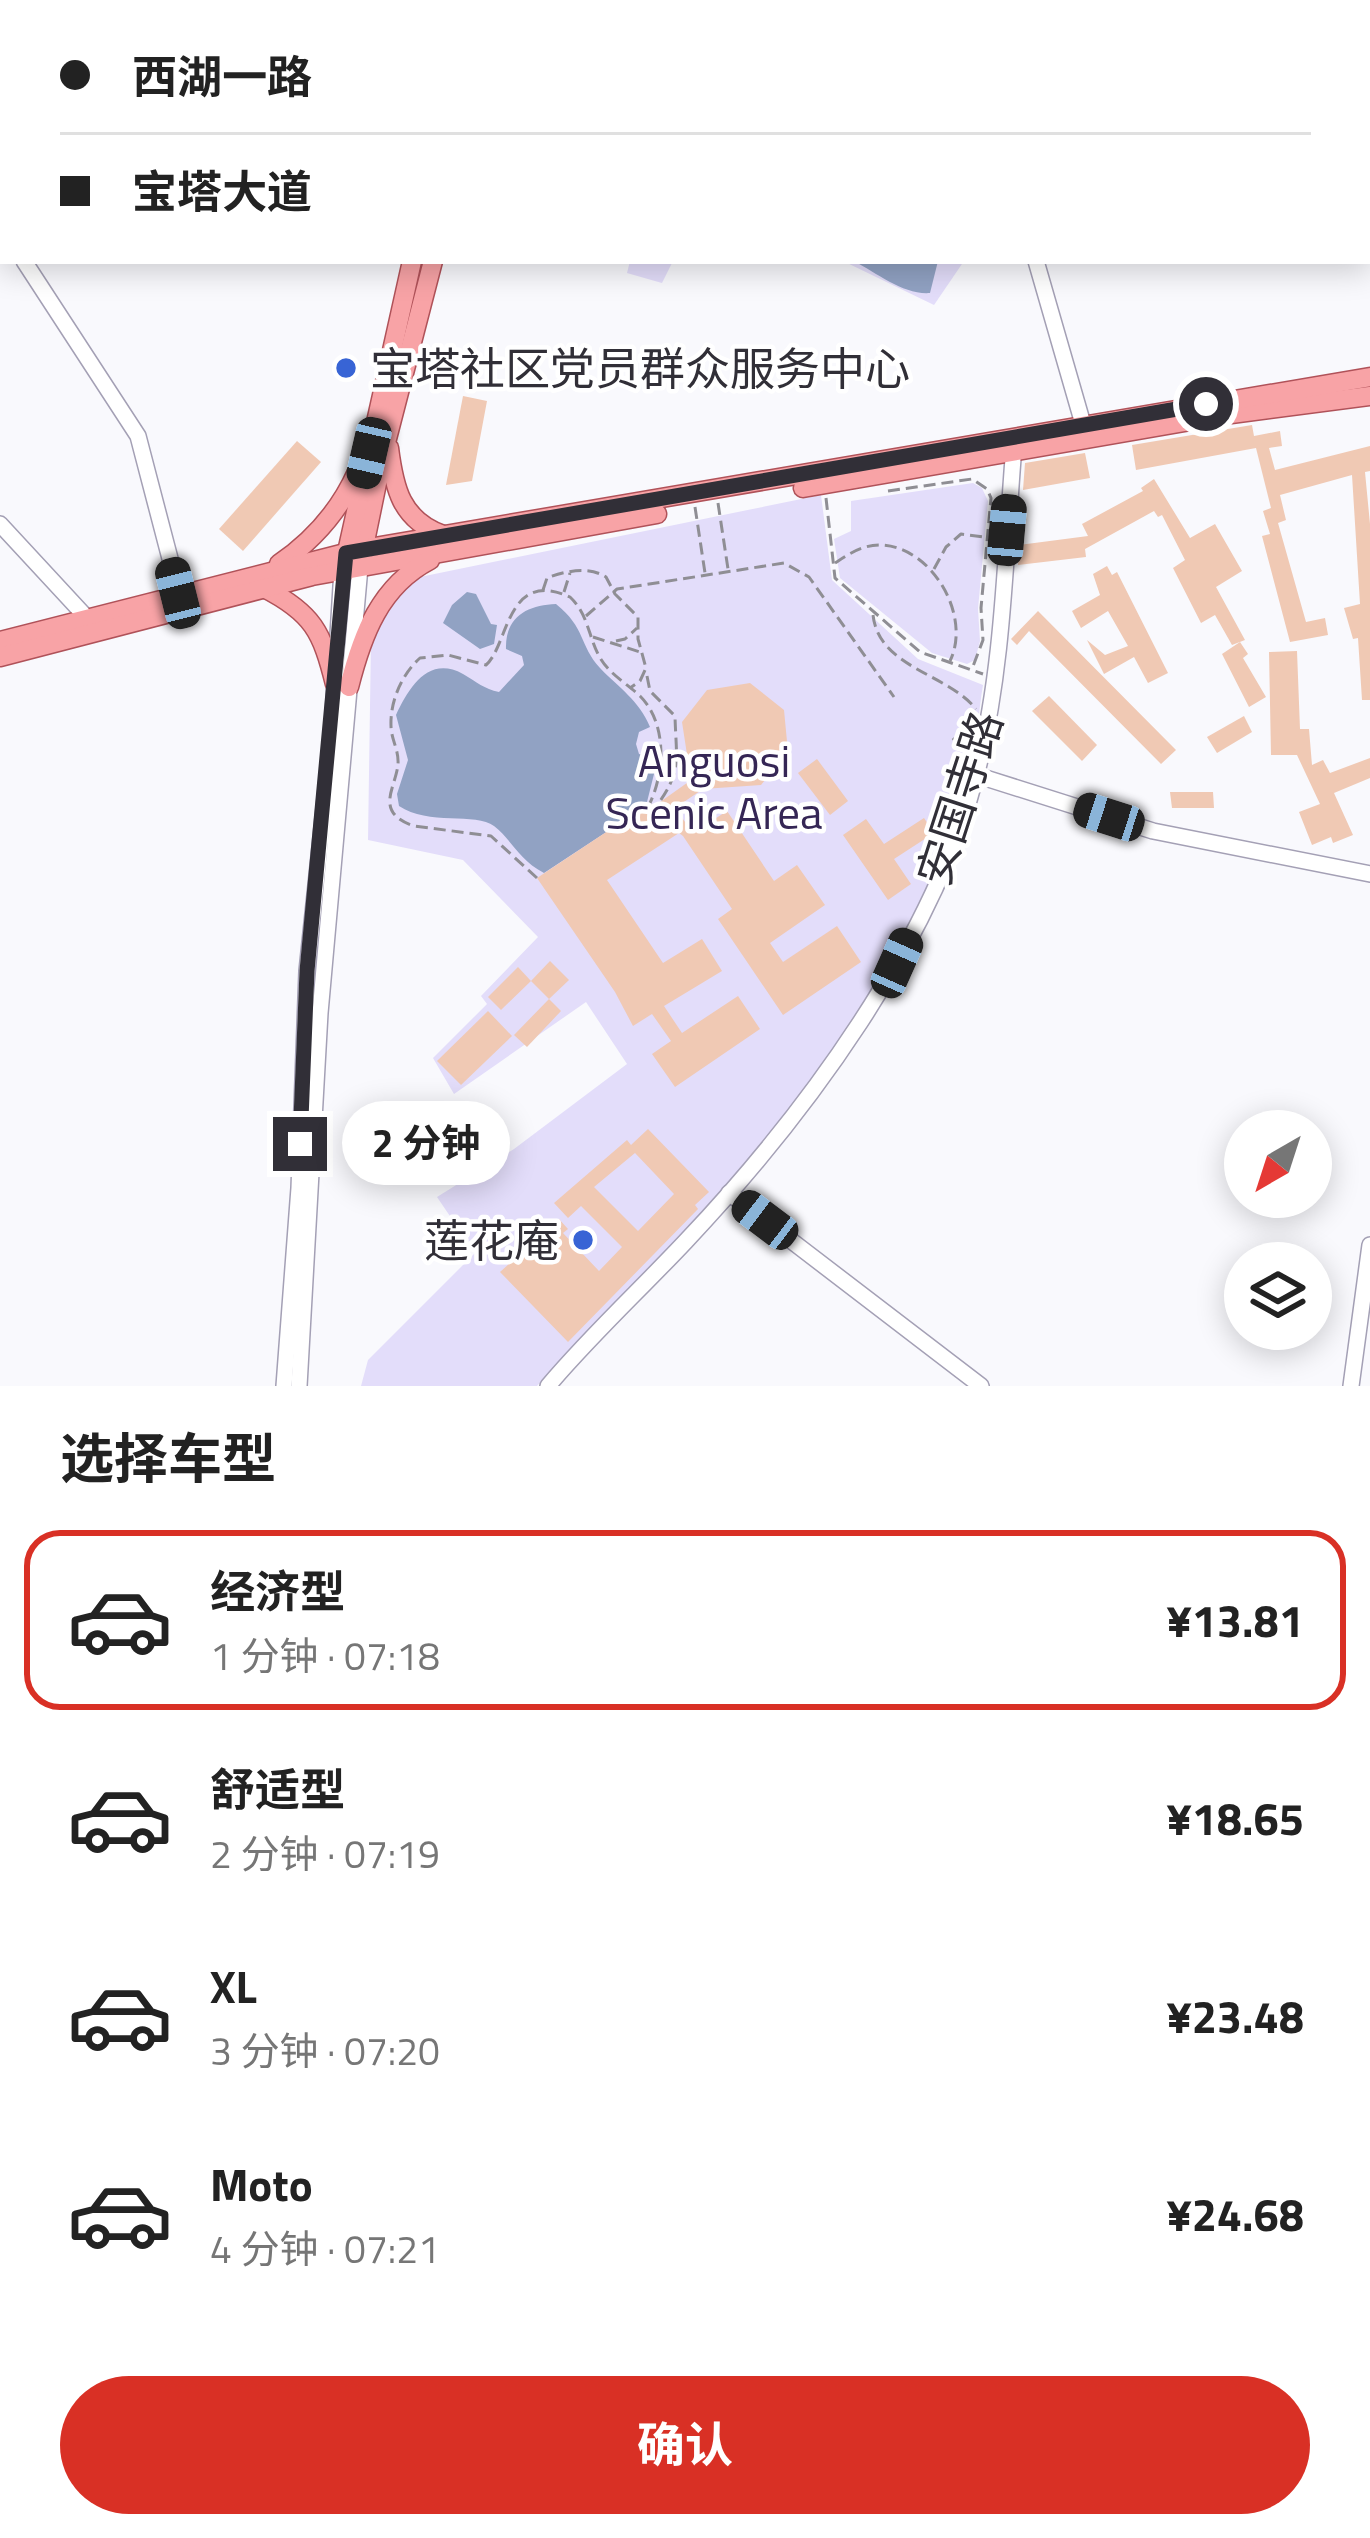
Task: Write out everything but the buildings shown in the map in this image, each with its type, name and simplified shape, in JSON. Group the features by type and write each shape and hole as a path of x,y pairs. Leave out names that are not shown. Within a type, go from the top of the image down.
{"main road":[{"path":"353,560 411,264"},
{"path":"0,641 178,593 266,580 331,518 380,436 432,264"},
{"path":"342,686 372,616 393,588 447,544 825,484 1014,444 1083,424 1370,377"},
{"path":"0,657 266,580 353,560 1014,444 1370,396"},
{"path":"380,436 407,513 447,544"},
{"path":"266,580 311,619 342,686"}],"street":[{"path":"26,264 138,436 178,593"},
{"path":"1037,264 1083,424"},
{"name":"安国寺路","path":"548,1386 729,1193 833,1062 897,963 952,844 976,772 997,680 1014,444"},
{"path":"0,524 87,618"},
{"path":"299,1386 353,560"},
{"path":"284,1386 299,1188 307,971 342,686"},
{"path":"976,772 1153,831 1370,874"},
{"path":"729,1193 981,1386"},
{"path":"1352,1386 1370,1245"}],"path":[{"path":"872,493 972,479 988,489 983,640 972,669"},
{"path":"825,484 835,578 920,652 997,680"},
{"path":"718,503 728,571"},
{"path":"695,507 705,575"},
{"path":"933,571 946,548 962,534 988,537"},
{"path":"833,563 854,550 878,545 893,547 933,571 950,605 957,637 948,664"},
{"path":"585,617 614,591 772,564 797,568 894,697"},
{"path":"537,878 491,836 405,824 387,792 398,760 391,727 394,703 412,665 430,654 486,664 493,660 512,611 542,592 563,594 576,603 606,667 653,714 662,774 652,806 678,771 675,716 650,691 638,617 597,571 547,578 542,592"},
{"path":"563,594 570,573"},
{"path":"872,613 874,631 887,646 918,670 959,690 986,726"},
{"path":"614,641 633,633 638,622"},
{"path":"593,637 642,653"},
{"path":"630,688 640,682 646,668"},
{"path":"918,670 918,679"},
{"path":"953,738 976,772"},
{"path":"659,744 676,742"}],"green space":[{"path":"629,264 672,264 662,283 627,273"},
{"path":"849,264 962,264 934,305"},
{"path":"973,483 982,488 988,501 978,609 980,641 975,660 967,664 932,653 840,578 834,539 851,531 851,501"},
{"name":"Anguosi Scenic Area","path":"821,495 832,580 918,659 983,685 970,775 922,901 853,1022 771,1134 683,1236 537,1386 361,1386 368,1360 475,1253 437,1197 514,1149 627,1064 586,1002 454,1094 433,1058 487,1004 481,996 538,937 463,860 368,840 371,640 389,602 415,578"}],"water":[{"path":"859,264 937,264 930,293 901,287"},
{"path":"467,592 476,594 491,624 497,625 494,644 480,649 443,623 452,605"},
{"path":"556,604 573,621 593,660 634,702 650,727 639,732 639,754 658,758 646,806 544,873 486,822 424,816 399,806 397,794 408,760 396,715 421,677 440,669 451,669 499,692 524,665 522,656 506,649 514,621 527,610"}],"place":[{"name":"宝塔社区党员群众服务中心","path":"346,368"},
{"name":"莲花庵","path":"583,1240"}],"route":[{"path":"300,1144 307,971 346,553 1206,404"}]}
